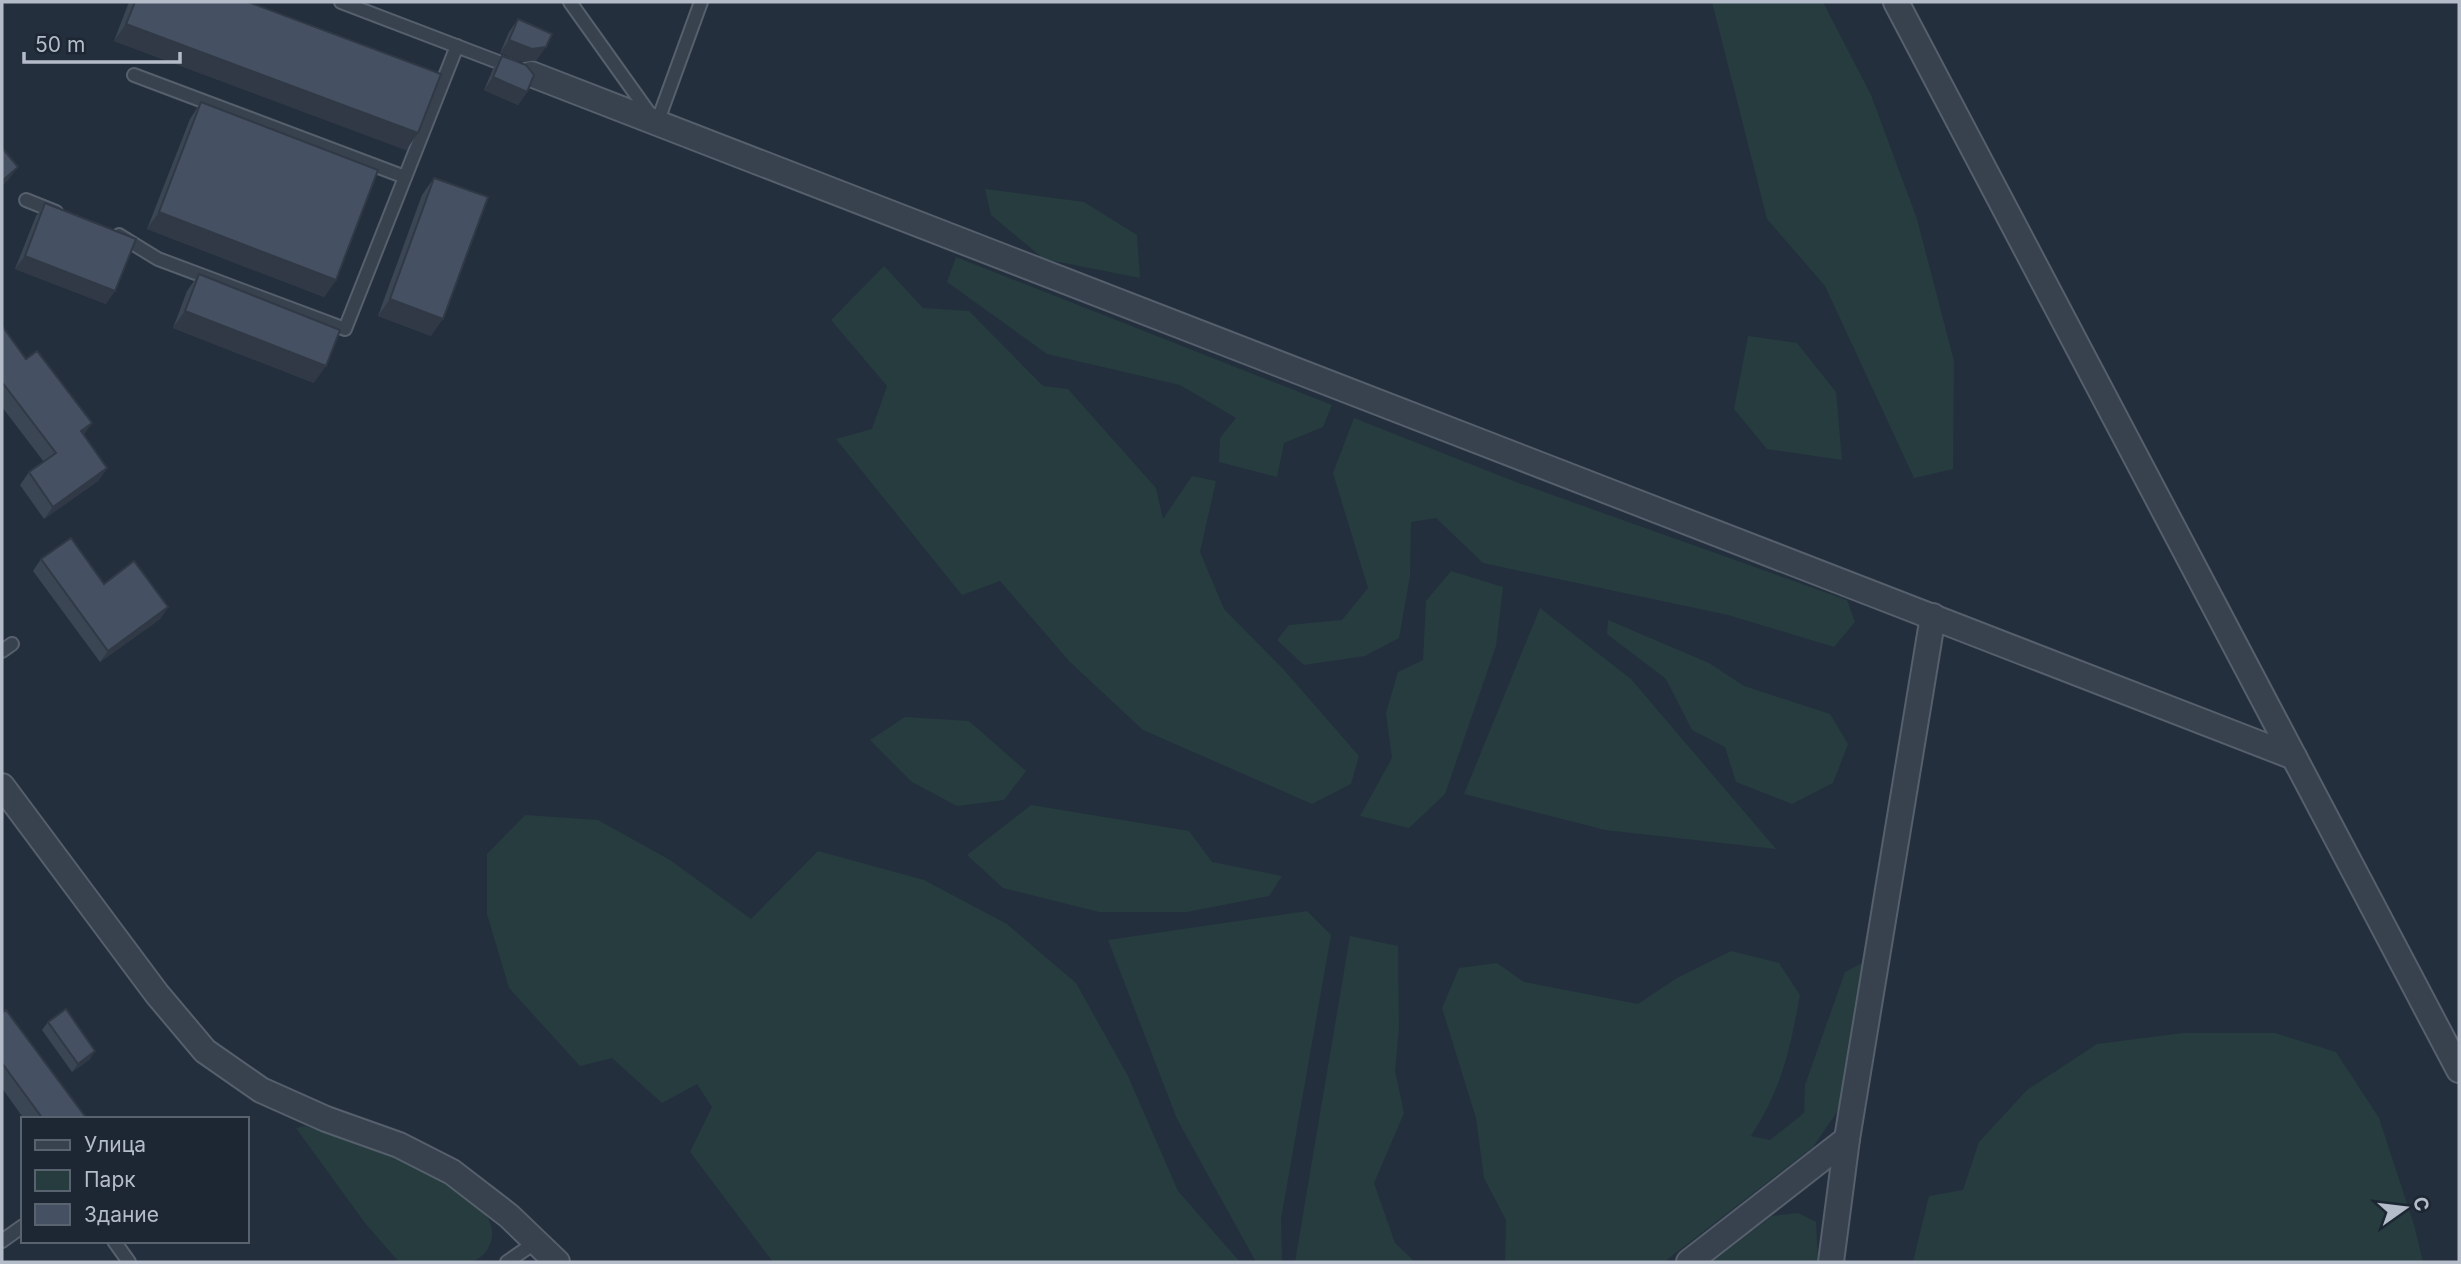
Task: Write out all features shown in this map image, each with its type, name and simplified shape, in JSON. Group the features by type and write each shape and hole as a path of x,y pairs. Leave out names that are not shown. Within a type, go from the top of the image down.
{"street":[{"path":"1896,2 2459,1070"},
{"path":"531,74 2294,757"},
{"path":"1831,1262 1847,1139 1933,616"},
{"path":"2,786 157,994 205,1051 261,1090 326,1119 398,1144 452,1172 509,1216 557,1262"},
{"path":"1689,1262 1847,1139"}],"lane":[{"path":"341,2 531,74"},
{"path":"570,2 657,123"},
{"path":"657,123 701,2"},
{"path":"101,229 126,238 158,259 345,329 457,46"},
{"path":"134,75 405,177"},
{"path":"26,200 64,214"},
{"path":"2,1241 21,1227"},
{"path":"507,1262 536,1242"},
{"path":"115,1243 129,1262"}],"green space":[{"path":"1712,2 1823,2 1871,95 1917,219 1954,361 1953,469 1914,478 1825,286 1767,219"},
{"path":"985,189 1084,202 1137,235 1140,278 1044,259 991,215"},
{"path":"956,257 1332,405 1323,427 1284,443 1277,477 1219,462 1220,438 1236,418 1180,385 1047,354 947,282"},
{"path":"884,266 923,308 969,311 1043,386 1068,389 1156,488 1163,519 1192,476 1216,481 1200,552 1224,609 1284,670 1359,756 1351,784 1312,804 1143,730 1070,662 1000,581 962,595 836,439 872,429 887,386 831,320"},
{"path":"1748,336 1797,343 1836,392 1842,460 1767,449 1734,409"},
{"path":"1354,418 1516,482 1847,600 1855,622 1834,647 1728,615 1483,563 1436,518 1411,522 1410,576 1399,638 1365,656 1304,665 1277,640 1289,625 1342,620 1368,588 1333,473"},
{"path":"1451,571 1503,587 1496,646 1445,794 1409,828 1360,816 1392,758 1386,713 1398,672 1423,660 1426,601"},
{"path":"1540,608 1631,679 1776,849 1605,830 1464,794"},
{"path":"1608,620 1709,663 1744,686 1830,714 1848,744 1833,783 1792,804 1736,782 1725,747 1692,730 1666,679 1607,634"},
{"path":"905,717 969,721 1026,771 1004,800 957,806 912,782 870,740"},
{"path":"1031,805 1189,831 1212,862 1282,876 1269,896 1187,912 1099,912 1003,888 967,855"},
{"path":"525,815 598,820 670,860 751,919 818,851 924,880 1007,924 1076,983 1128,1076 1178,1191 1240,1262 773,1262 690,1152 712,1107 697,1084 662,1103 612,1058 580,1066 509,988 487,914 487,854"},
{"path":"1307,911 1331,935 1281,1219 1282,1262 1256,1262 1177,1119 1108,940"},
{"path":"1350,936 1398,946 1399,1029 1395,1071 1404,1113 1374,1183 1395,1243 1415,1262 1295,1262"},
{"path":"1731,951 1779,963 1800,995 1783,1068 1762,1118 1751,1136 1770,1140 1804,1113 1805,1085 1845,972 1862,963 1843,1103 1813,1147 1664,1262 1505,1262 1506,1220 1484,1178 1476,1118 1442,1008 1459,968 1497,963 1524,982 1638,1004 1677,978"},
{"path":"2183,1033 2275,1033 2336,1052 2379,1118 2414,1225 2423,1262 1913,1262 1929,1196 1963,1190 1979,1142 2027,1090 2097,1044"},
{"path":"305,1126 403,1161 463,1192 479,1206 490,1222 492,1231 487,1250 470,1262 399,1262 365,1223 296,1128"},
{"path":"1798,1213 1816,1222 1818,1262 1712,1262 1772,1216"}],"building":[{"path":"135,2 248,2 441,74 418,133 126,24"},
{"path":"518,19 552,34 546,47 532,49 509,40"},
{"path":"502,56 526,65 534,75 527,92 493,77"},
{"path":"201,102 378,170 336,280 159,212"},
{"path":"2,148 18,167 2,181"},
{"path":"434,178 488,197 443,319 390,299"},
{"path":"45,203 136,239 115,291 25,256"},
{"path":"199,274 340,330 326,366 185,311"},
{"path":"2,326 26,359 37,351 92,423 81,431 107,468 53,507 29,472 56,453 2,382"},
{"path":"71,538 104,584 134,561 168,607 108,651 41,559"},
{"path":"66,1009 95,1051 78,1064 48,1022"},
{"path":"6,1010 86,1117 42,1117 2,1063 2,1013"}]}
